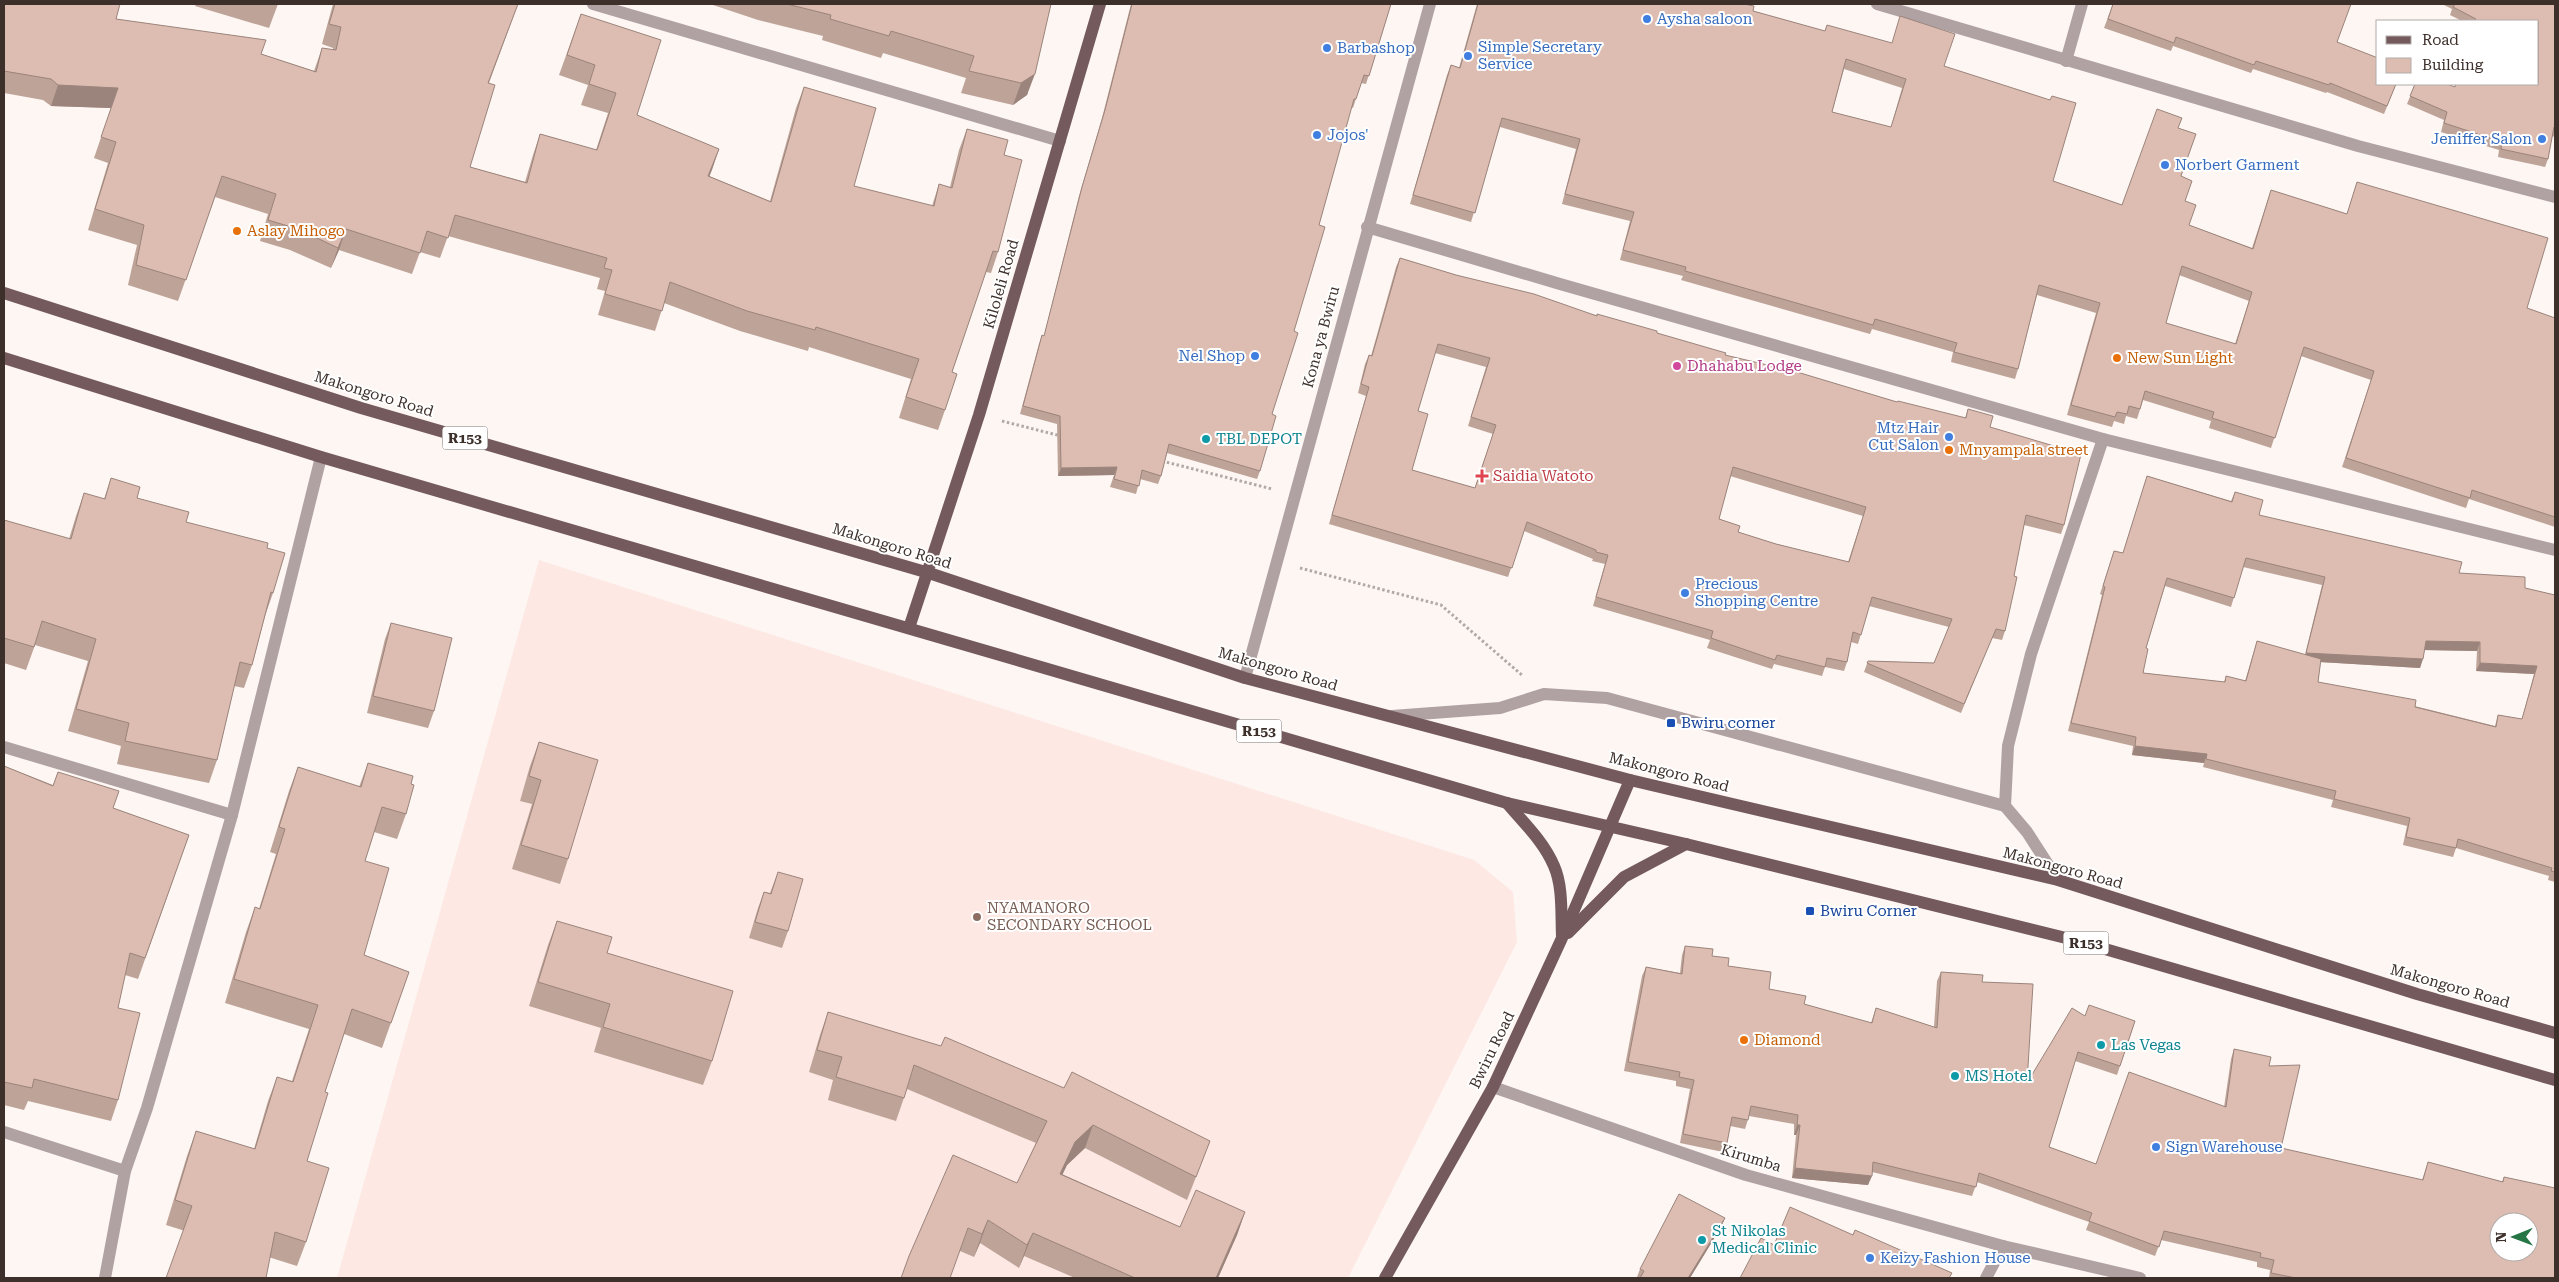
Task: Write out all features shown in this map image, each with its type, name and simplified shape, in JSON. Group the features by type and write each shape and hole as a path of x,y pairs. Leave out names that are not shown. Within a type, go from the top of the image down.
{"main road":[{"name":"Kiloleli Road","path":"909,628 929,573 979,415 1100,4"},
{"name":"Makongoro Road","path":"4,293 361,408 929,573 1245,678 1630,780 2058,880 2417,994 2555,1032"},
{"name":"R153","path":"4,358 321,457 1507,803 1686,844 2074,940 2555,1080"},
{"name":"Bwiru Road","path":"1385,1278 1493,1087 1562,938 1630,780"},
{"path":"1507,803 1538,840 1554,867 1560,893 1562,938"},
{"path":"1562,938 1624,877 1686,844"}],"street":[{"path":"593,4 1060,141"},
{"name":"Kona ya Bwiru","path":"1245,678 1367,227 1430,4"},
{"path":"1877,4 2358,146 2555,197"},
{"path":"2066,61 2082,4"},
{"path":"1367,227 1660,313 2103,439 2555,550"},
{"path":"2005,806 2008,746 2031,654 2103,439"},
{"path":"105,1278 125,1172 146,1108 232,815 321,457"},
{"path":"1388,716 1500,708 1544,694 1606,698 2005,806 2028,832 2058,880"},
{"path":"4,747 232,815"},
{"name":"Kirumba","path":"1493,1087 1746,1175 2003,1246 2140,1278"},
{"path":"4,1132 125,1172"},
{"path":"1986,1278 2003,1246"}],"path":[{"path":"979,415 1065,437"},
{"path":"1161,461 1295,495"},
{"path":"1277,562 1441,605 1544,694"}],"shaded area":[{"name":"NYAMANORO SECONDARY SCHOOL","path":"539,560 1474,860 1513,892 1517,942 1348,1278 337,1278"}],"building":[{"path":"4,4 120,4 116,19 266,40 261,54 316,72 322,48 336,50 341,27 329,24 335,4 518,4 488,83 495,85 470,167 527,183 540,134 597,150 616,93 589,84 595,65 567,55 581,14 661,40 637,115 719,149 708,176 771,202 804,87 876,108 854,186 934,206 939,184 952,188 967,129 1008,140 1004,155 1022,160 998,252 993,251 952,372 957,374 945,410 906,397 919,359 816,327 815,330 747,311 670,282 662,311 605,294 612,270 604,268 607,258 455,215 448,238 427,231 420,253 346,229 338,248 298,229 268,220 276,194 222,176 186,280 136,265 144,225 95,209 116,142 101,137 118,88 58,85 51,79 4,71"},
{"path":"787,4 1051,4 1035,74 1021,83 969,71 974,56 891,31 889,36 830,19 831,15"},
{"path":"1132,4 1391,4 1369,76 1364,75 1356,99 1354,99 1319,225 1325,227 1294,331 1298,333 1272,414 1276,416 1260,471 1169,444 1161,476 1142,470 1139,486 1114,479 1117,467 1061,468 1060,416 1023,406 1042,335 1044,336"},
{"path":"1478,4 1744,4 1754,6 1753,11 1825,31 1827,25 1892,43 1900,16 1955,34 1944,66 2050,100 2052,96 2076,103 2053,181 2122,205 2157,109 2182,118 2178,128 2196,134 2181,176 2192,181 2185,201 2196,205 2189,225 2253,249 2271,190 2347,214 2357,182 2548,238 2527,308 2555,318 2555,517 2472,490 2470,498 2346,458 2374,371 2304,347 2275,438 2212,418 2214,412 2145,391 2140,409 2129,406 2127,414 2117,412 2115,417 2071,405 2100,303 2039,285 2018,369 1954,352 1957,343 1875,319 1873,325 1685,271 1686,267 1623,250 1634,212 1565,194 1580,139 1502,118 1475,213 1413,195 1451,65 1460,68","holes":["1846,59 1906,79 1891,127 1832,112","2182,266 2252,292 2236,344 2166,323"]},
{"path":"2113,4 2351,4 2337,42 2376,57 2376,85 2396,85 2387,106 2330,83 2329,85 2256,61 2254,65 2176,37 2174,43 2108,19"},
{"path":"2455,4 2555,4 2555,127 2548,159 2501,149 2502,142 2444,123 2447,112 2410,96 2415,85 2450,85 2455,87 2456,85 2539,85 2539,20 2476,20 2453,7"},
{"path":"1400,258 1456,275 1534,294 1597,316 1597,314 1657,331 1657,333 1726,353 1725,355 1797,372 1897,402 1966,418 1968,409 1993,416 1990,427 2081,454 2064,525 2026,515 2014,576 2017,577 2005,631 1996,629 1964,704 1867,663 1868,661 1934,663 1952,619 1872,597 1861,635 1853,632 1847,662 1827,658 1825,667 1777,655 1775,660 1711,638 1713,631 1596,597 1608,555 1596,552 1596,550 1527,522 1512,568 1332,515 1369,387 1361,384 1369,355 1372,356","holes":["1438,344 1490,358 1471,417 1496,425 1475,488 1412,470 1428,414 1418,411","1733,467 1866,507 1849,562 1776,544 1738,532 1740,526 1719,519"]},
{"path":"2147,476 2232,502 2235,492 2263,500 2259,515 2462,562 2459,573 2525,577 2525,588 2555,595 2555,872 2551,871 2552,868 2458,839 2456,848 2406,837 2410,818 2334,799 2336,791 2206,759 2207,754 2135,746 2136,737 2071,723 2105,587 2103,586 2114,551 2123,553","holes":["2246,558 2325,577 2306,653 2423,659 2426,641 2480,642 2480,663 2537,666 2522,719 2498,715 2496,727 2415,707 2416,700 2318,682 2321,659 2257,641 2246,681 2226,676 2225,682 2143,673 2148,649 2146,648 2167,578 2234,598"]},
{"path":"111,478 140,487 137,498 189,512 186,522 268,543 267,548 285,553 273,593 271,592 252,665 240,662 217,760 125,741 129,723 76,709 96,639 42,621 34,647 4,638 4,520 71,539 84,493 105,499"},
{"path":"391,623 452,638 434,711 373,696"},
{"path":"539,742 598,760 568,859 521,845 541,780 529,776"},
{"path":"368,763 413,776 411,784 414,785 406,814 382,807 365,861 389,868 364,955 409,972 391,1023 352,1009 325,1092 328,1093 307,1161 329,1168 306,1242 275,1232 266,1278 166,1278 192,1206 175,1200 196,1131 255,1149 277,1077 293,1082 318,1005 234,979 255,907 260,909 285,829 279,827 298,767 361,787"},
{"path":"4,766 53,786 58,772 119,791 113,808 189,835 145,958 130,953 118,1008 140,1013 118,1100 34,1079 32,1088 4,1082"},
{"path":"778,872 803,879 788,931 755,922 764,892 771,894"},
{"path":"557,921 612,937 607,953 733,991 712,1061 603,1027 610,1004 538,982"},
{"path":"1685,946 1713,949 1712,956 1729,958 1728,966 1771,972 1769,989 1806,996 1804,1004 1872,1023 1876,1008 1937,1028 1941,972 1983,975 1982,982 2033,984 2027,1083 2072,1008 2085,1016 2089,1005 2135,1021 2120,1066 2078,1052 2049,1147 2096,1164 2129,1072 2226,1107 2234,1049 2271,1057 2269,1066 2300,1065 2281,1148 2423,1180 2428,1162 2503,1182 2504,1177 2555,1188 2555,1278 2296,1278 2271,1273 2274,1260 2260,1257 2261,1253 2164,1231 2159,1247 2089,1221 2092,1213 1979,1173 1976,1187 1873,1162 1872,1176 1795,1168 1800,1125 1797,1125 1798,1115 1751,1106 1748,1120 1732,1117 1727,1143 1683,1134 1694,1080 1679,1077 1680,1072 1628,1062 1646,967 1682,974"},
{"path":"828,1012 941,1046 945,1037 1064,1088 1072,1072 1210,1141 1196,1177 1093,1125 1075,1142 1060,1174 1180,1227 1196,1190 1245,1212 1216,1278 1135,1278 1033,1233 1027,1245 988,1220 982,1234 968,1228 950,1278 901,1278 953,1155 1017,1183 1047,1121 914,1065 904,1098 836,1077 842,1057 817,1050"},
{"path":"1679,1194 1725,1218 1688,1278 1640,1278 1644,1271 1640,1269"},
{"path":"1790,1207 1853,1235 1855,1230 1952,1273 1949,1278 1740,1278 1761,1238 1774,1245"}],"place":[{"name":"Aysha saloon","path":"1647,19"},
{"name":"Barbashop","path":"1327,48"},
{"name":"Simple Secretary Service","path":"1468,56"},
{"name":"Jojos'","path":"1317,135"},
{"name":"Jeniffer Salon","path":"2542,139"},
{"name":"Norbert Garment","path":"2165,165"},
{"name":"Aslay Mihogo","path":"237,231"},
{"name":"Nel Shop","path":"1255,356"},
{"name":"New Sun Light","path":"2117,358"},
{"name":"Dhahabu Lodge","path":"1677,366"},
{"name":"Mtz Hair Cut Salon","path":"1949,437"},
{"name":"TBL DEPOT","path":"1206,439"},
{"name":"Mnyampala street","path":"1949,450"},
{"name":"Saidia Watoto","path":"1482,476"},
{"name":"Precious Shopping Centre","path":"1685,593"},
{"name":"Bwiru corner","path":"1671,723"},
{"name":"Bwiru Corner","path":"1810,911"},
{"name":"NYAMANORO SECONDARY SCHOOL","path":"977,917"},
{"name":"Diamond","path":"1744,1040"},
{"name":"Las Vegas","path":"2101,1045"},
{"name":"MS Hotel","path":"1955,1076"},
{"name":"Sign Warehouse","path":"2156,1147"},
{"name":"St Nikolas Medical Clinic","path":"1702,1240"},
{"name":"Keizy Fashion House","path":"1870,1258"}]}
